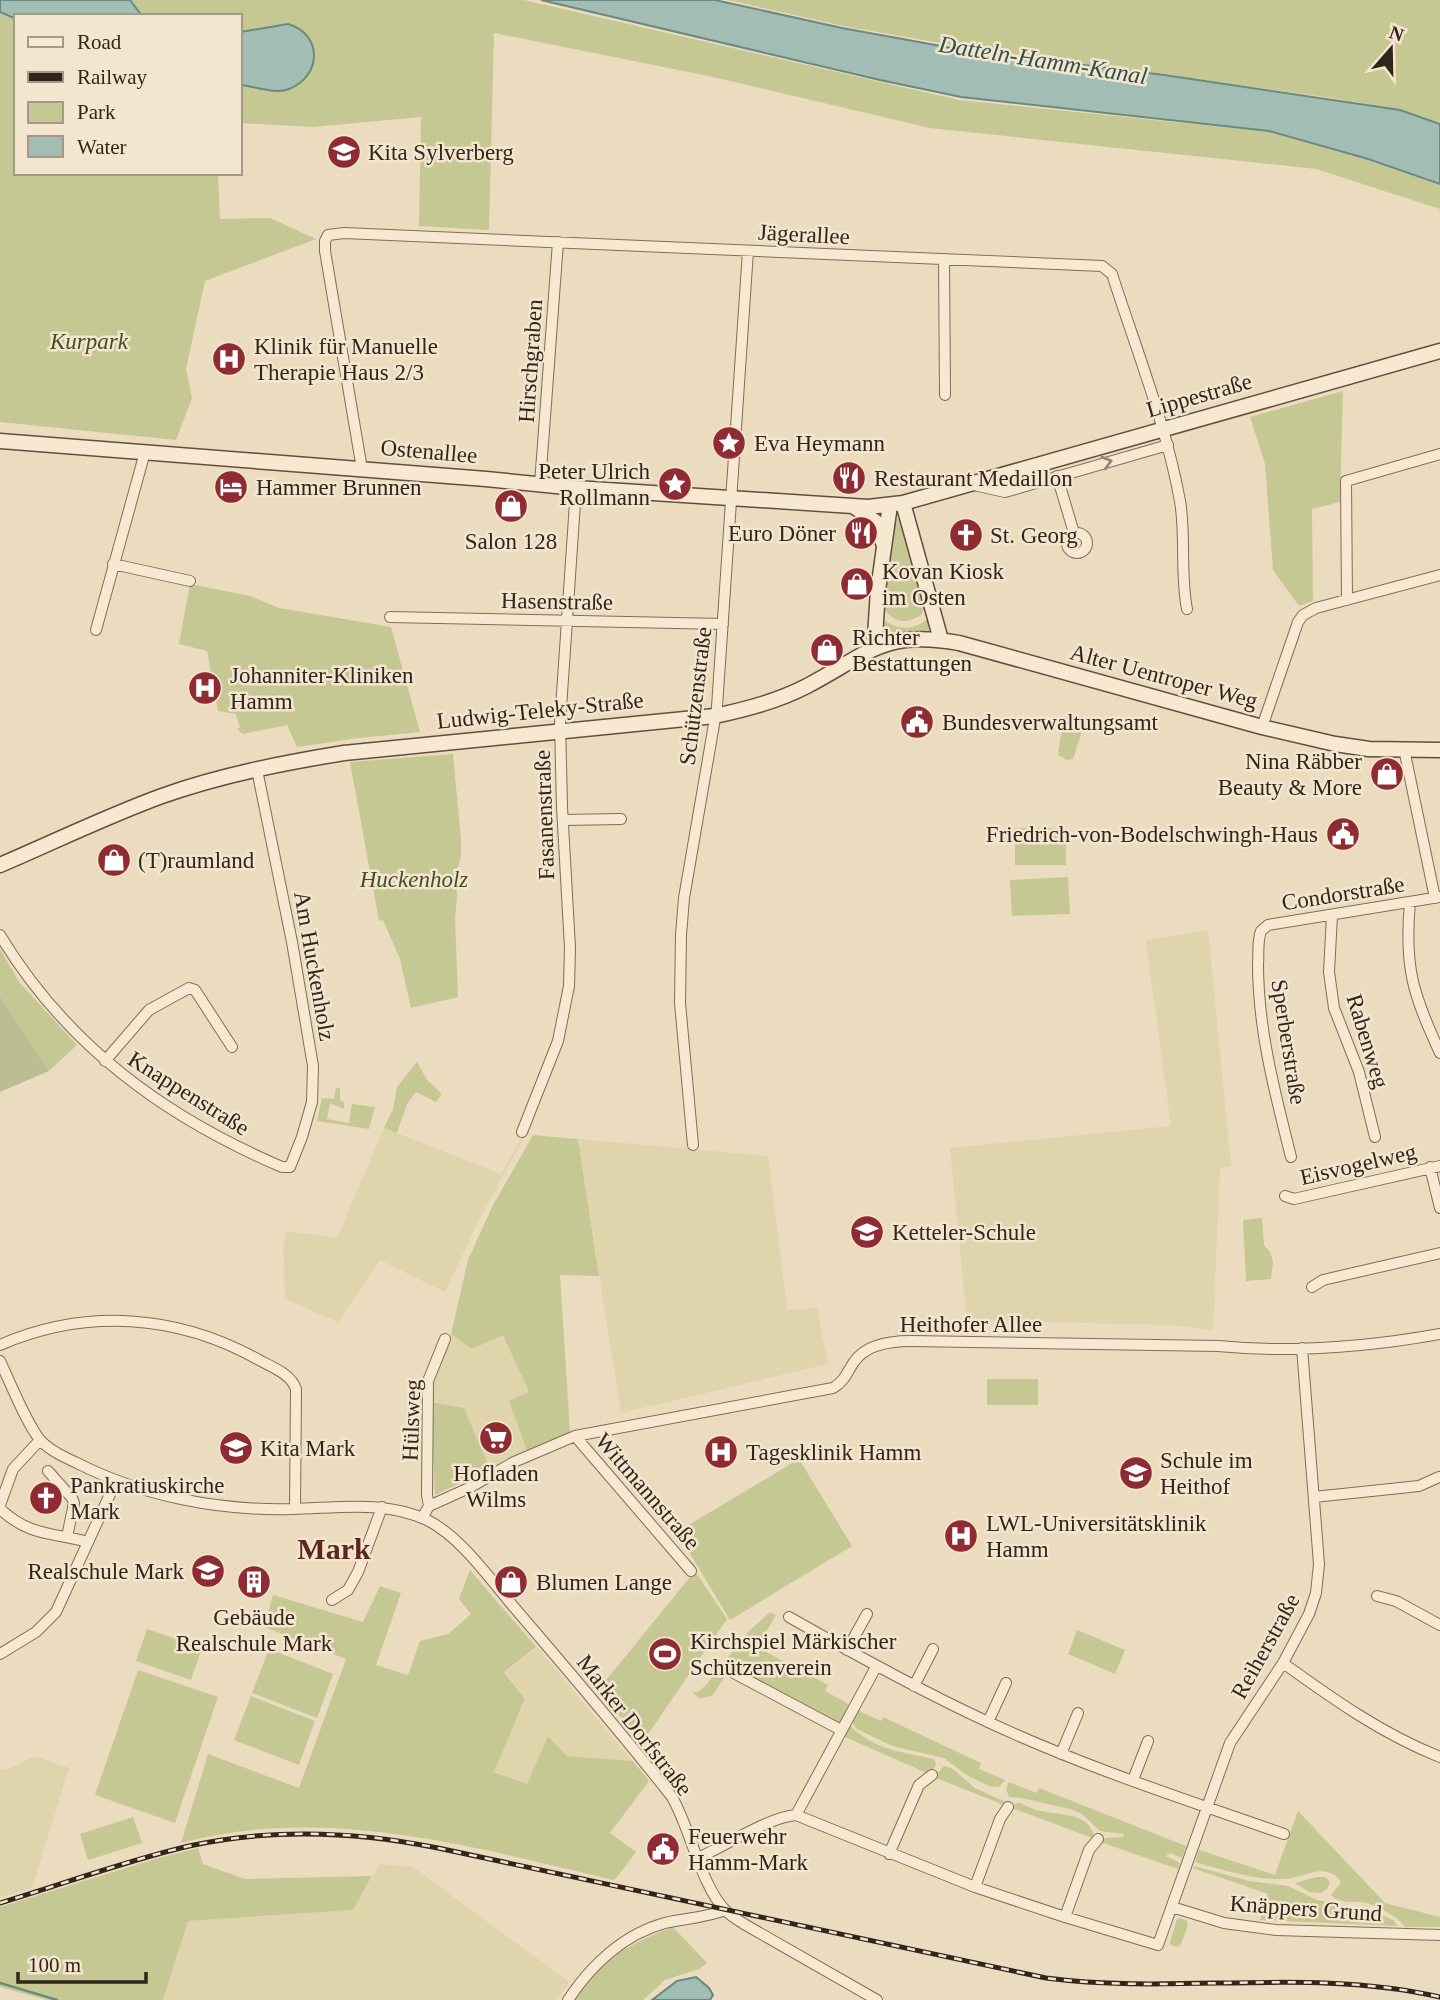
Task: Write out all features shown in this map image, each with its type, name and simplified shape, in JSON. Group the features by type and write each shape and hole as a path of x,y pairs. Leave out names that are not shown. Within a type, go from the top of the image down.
{"street":[{"name":"Jägerallee","path":"362,469 325,251 328,235 344,233 1102,266 1112,274 1163,429"},
{"name":"Hirschgraben","path":"540,484 558,242"},
{"name":"Schützenstraße","path":"693,1145 680,1003 681,935 684,898 717,707 748,251"},
{"path":"944,259 945,395"},
{"name":"Lippestraße","path":"855,507 896,504 925,497 1440,351"},
{"path":"1163,429 1184,531 1184,590 1187,608"},
{"name":"Ostenallee","path":"0,440 576,488 855,507"},
{"name":"Lippestraße","path":"970,484 1005,492 1168,445"},
{"path":"96,630 145,452"},
{"path":"1347,600 1346,481 1440,454"},
{"path":"1057,476 1074,533"},
{"name":"Fasanenstraße","path":"522,1132 554,1054 569,986 570,951 560,731 576,488"},
{"path":"913,533 916,513 925,497"},
{"path":"896,504 913,533 942,640"},
{"path":"877,646 875,634 883,550 896,504"},
{"path":"855,507 876,522 883,550"},
{"path":"113,564 190,581"},
{"path":"1262,727 1298,622 1310,610 1440,575"},
{"name":"Hasenstraße","path":"390,617 723,624"},
{"name":"Alter Uentroper Weg","path":"877,646 907,639 942,640 1262,727 1335,744 1369,749 1440,750"},
{"name":"Ludwig-Teleky-Straße","path":"0,865 161,797 257,770 344,753 715,716 755,707 786,695 877,646"},
{"path":"1404,748 1438,897"},
{"name":"Am Huckenholz","path":"257,770 292,942 313,1066 312,1102 290,1167"},
{"path":"563,820 621,819"},
{"name":"Condorstraße","path":"1261,931 1268,925 1438,897"},
{"path":"1410,902 1408,957 1413,990 1440,1053"},
{"name":"Rabenweg","path":"1332,915 1329,972 1334,1008 1359,1072 1375,1137"},
{"name":"Sperberstraße","path":"1261,931 1258,975 1261,1015 1268,1064 1292,1157"},
{"name":"Knappenstraße","path":"0,935 28,978 56,1012 105,1061 155,1100 230,1145 282,1167 290,1167"},
{"path":"105,1061 149,1010 189,988 195,990 232,1047"},
{"path":"1435,1166 1440,1208"},
{"name":"Eisvogelweg","path":"1285,1196 1294,1199 1435,1166"},
{"path":"1312,1287 1323,1280 1440,1254"},
{"path":"0,1345 65,1324 104,1320 131,1321 206,1336 283,1373 292,1380 296,1389 295,1509"},
{"path":"1439,1334 1440,1347"},
{"name":"Heithofer Allee","path":"429,1506 470,1488 514,1462 575,1436 833,1388 841,1384 859,1356 871,1348 906,1341 1218,1346 1251,1349 1400,1341 1439,1334"},
{"name":"Hülsweg","path":"429,1506 426,1495 428,1381 445,1339"},
{"name":"Reiherstraße","path":"1065,1917 1158,1945 1230,1743 1283,1663 1309,1614 1317,1593 1319,1564 1301,1348"},
{"path":"0,1361 40,1440 13,1469 0,1507 22,1526 33,1531 88,1542"},
{"name":"Wittmannstraße","path":"575,1436 691,1571"},
{"name":"Marker Dorfstraße","path":"40,1440 58,1453 116,1481 158,1494 215,1505 295,1509 382,1507 422,1518 451,1536 647,1765 679,1811 713,1893 724,1910 877,2000"},
{"path":"48,1471 74,1503 67,1536"},
{"path":"1314,1497 1419,1486 1439,1477"},
{"path":"0,1654 36,1632 56,1612 116,1481"},
{"path":"422,1518 429,1506"},
{"path":"332,1600 348,1590 358,1572 382,1507"},
{"path":"1377,1596 1396,1601 1440,1625"},
{"path":"847,1650 867,1614"},
{"path":"789,1617 876,1667 988,1722 1061,1754 1284,1834"},
{"path":"914,1686 933,1649"},
{"path":"1283,1663 1379,1729 1440,1757"},
{"path":"796,1815 876,1667"},
{"path":"730,1671 841,1730"},
{"path":"988,1722 1006,1683"},
{"path":"1061,1754 1077,1713"},
{"path":"1133,1780 1147,1741"},
{"path":"889,1854 919,1785 932,1775"},
{"path":"975,1886 1000,1819 1009,1807"},
{"path":"698,1858 769,1823 796,1815 889,1854 1065,1917 1089,1850 1098,1839"},
{"name":"Knäppers Grund","path":"1172,1907 1224,1923 1276,1930 1440,1935"},
{"path":"568,2000 591,1968 633,1937 663,1924 724,1910"}],"shaded area":[{"path":"1208,930 1231,1166 1220,1168 1213,1330 1170,1325 967,1320 950,1148 1171,1126 1146,940"},
{"path":"384,1128 501,1174 526,1134 478,1222 445,1292 380,1260 338,1322 285,1299 283,1246 286,1231 337,1238"},
{"path":"578,1139 768,1156 787,1310 817,1308 828,1364 621,1413"},
{"path":"451,1334 472,1349 503,1335 529,1392 509,1401 527,1451 490,1469 464,1408 431,1402 433,1382"},
{"path":"537,1647 632,1761 567,1756 548,1736 527,1784 494,1771 526,1699 505,1672"},
{"path":"35,1756 69,1768 32,1888 0,1898 0,1769 7,1770"},
{"path":"380,1864 413,1867 569,1982 557,2000 163,2000 188,1921 353,1910"}],"green space":[{"name":"Kurpark","path":"0,0 524,0 959,100 1270,132 1367,160 1440,185 1440,209 1316,169 930,128 713,77 494,33 489,230 419,226 421,117 313,127 242,123 242,14 14,14 14,175 218,175 220,219 270,218 316,239 205,281 186,369 192,398 176,440 0,422"},
{"path":"728,0 1440,0 1440,123 1401,110 1332,98 963,47 843,26"},
{"path":"1343,391 1340,502 1312,509 1313,601 1299,606 1273,570 1265,464 1250,417"},
{"path":"904,518 926,605 921,615 900,621 883,608 891,520"},
{"path":"190,584 250,596 279,608 391,627 420,732 297,747 287,725 243,734 237,729 240,728 236,714 218,711 207,651 179,644"},
{"path":"931,616 929,630 884,634 882,619 895,626 907,628"},
{"path":"1078,715 1084,725 1073,759 1067,760 1058,755 1063,721 1065,717"},
{"name":"Huckenholz","path":"453,754 461,840 461,857 456,872 455,918 458,997 411,1008 400,959 383,920 379,921 350,762"},
{"path":"1015,828 1066,828 1066,865 1015,865"},
{"path":"1068,877 1070,914 1012,916 1010,880"},
{"path":"0,949 20,983 77,1045 49,1071 0,996"},
{"path":"0,996 49,1071 0,1092"},
{"path":"417,1062 427,1080 442,1094 436,1102 416,1092 407,1104 397,1133 384,1128 393,1109 397,1087"},
{"path":"336,1088 340,1088 340,1100 344,1102 344,1109 330,1103 327,1119 349,1123 352,1104 375,1107 369,1129 317,1121 322,1098 334,1099"},
{"path":"533,1135 578,1139 599,1276 560,1275 570,1432 527,1451 509,1401 529,1392 503,1335 472,1349 451,1334 468,1260 492,1207"},
{"path":"1262,1218 1264,1245 1273,1261 1271,1279 1246,1281 1243,1220"},
{"path":"987,1379 1038,1379 1038,1405 987,1405"},
{"path":"431,1402 464,1408 490,1469 435,1495"},
{"path":"799,1459 852,1546 730,1620 677,1532"},
{"path":"470,1570 536,1647 504,1672 525,1699 494,1772 527,1784 548,1736 567,1756 633,1761 649,1781 610,1833 636,1852 614,1880 453,1844 399,1834 345,1829 290,1828 235,1832 181,1843 208,1754 299,1788 346,1659 264,1627 273,1595 363,1622 380,1586 401,1593 376,1665 408,1675 420,1641 448,1634 471,1614 459,1599"},
{"name":"Kirchspiel Märkischer Schützenverein","path":"695,1571 727,1619 642,1743 598,1690"},
{"path":"770,1612 776,1615 757,1647 828,1685 825,1691 850,1705 839,1727 729,1670 713,1695 700,1699 692,1692 698,1692 706,1685 748,1632"},
{"path":"147,1629 202,1648 191,1680 136,1661"},
{"path":"1077,1630 1125,1650 1115,1674 1068,1654"},
{"path":"269,1649 333,1674 317,1718 252,1693"},
{"path":"138,1670 218,1697 175,1823 95,1795"},
{"path":"251,1696 315,1721 299,1765 234,1740"},
{"path":"857,1710 881,1721 883,1717 981,1763 979,1769 1005,1780 999,1787 989,1786 968,1776 944,1758 892,1746 857,1729 851,1720"},
{"path":"849,1725 878,1745 934,1759 936,1764 931,1775 843,1736"},
{"path":"944,1766 953,1769 975,1788 1005,1802 1006,1806 934,1777"},
{"path":"1009,1782 1036,1793 1039,1788 1186,1846 1182,1858 1170,1853 1166,1856 1180,1863 1178,1869 1100,1842 1106,1838 1123,1837 1124,1834 1100,1831 1082,1814 1070,1809 1009,1797 1006,1789"},
{"path":"1020,1803 1036,1810 1080,1819 1087,1823 1095,1839 1012,1808 1014,1804"},
{"path":"1298,1811 1385,1903 1440,1917 1440,1927 1405,1927 1373,1905 1338,1900 1331,1895 1340,1880 1327,1872 1272,1879 1239,1874 1195,1862 1199,1850 1275,1875"},
{"path":"133,1817 142,1843 88,1860 80,1834"},
{"path":"198,1848 203,1864 245,1879 372,1876 353,1910 188,1921 163,2000 47,2000 0,1987 0,1907"},
{"path":"1194,1866 1249,1881 1288,1886 1317,1900 1343,1908 1365,1907 1393,1920 1398,1926 1260,1920 1268,1894 1193,1868"},
{"path":"1326,1877 1330,1882 1327,1889 1321,1893 1309,1892 1295,1883"},
{"path":"1177,1919 1187,1921 1188,1925 1181,1944 1177,1947 1170,1942"},
{"path":"673,1927 707,1963 699,1969 665,1980 643,2000 574,2000 595,1974 617,1954"}],"water":[{"path":"0,0 130,0 140,14 14,14 14,18 0,12"},
{"name":"Datteln-Hamm-Kanal","path":"541,0 715,0 842,28 963,50 1164,75 1400,110 1440,124 1440,184 1368,159 1269,131 961,97"},
{"path":"288,24 299,29 308,37 314,55 308,75 300,83 283,91 242,85 242,32"},
{"path":"696,1977 709,1988 713,1995 710,2000 652,2000 677,1981"}],"waterway":[{"path":"0,1983 57,2000"}],"railway":[{"path":"0,1903 189,1846 251,1836 345,1835 438,1848 1046,1978 1145,1984 1342,1984 1391,1988 1440,1997"}],"place":[{"name":"Kita Sylverberg","path":"344,152"},
{"name":"Klinik für Manuelle Therapie Haus 2/3","path":"229,359"},
{"name":"Eva Heymann","path":"729,443"},
{"name":"Restaurant Medaillon","path":"849,478"},
{"name":"Peter Ulrich Rollmann","path":"675,484"},
{"name":"Hammer Brunnen","path":"231,487"},
{"name":"Salon 128","path":"511,506"},
{"name":"Euro Döner","path":"861,533"},
{"name":"St. Georg","path":"966,535"},
{"name":"Kovan Kiosk im Osten","path":"857,584"},
{"name":"Richter Bestattungen","path":"827,650"},
{"name":"Johanniter-Kliniken Hamm","path":"205,688"},
{"name":"Bundesverwaltungsamt","path":"917,722"},
{"name":"Nina Räbber Beauty & More","path":"1387,774"},
{"name":"Friedrich-von-Bodelschwingh-Haus","path":"1343,834"},
{"name":"(T)raumland","path":"114,860"},
{"name":"Ketteler-Schule","path":"867,1232"},
{"name":"Hofladen Wilms","path":"496,1438"},
{"name":"Kita Mark","path":"236,1448"},
{"name":"Tagesklinik Hamm","path":"721,1452"},
{"name":"Schule im Heithof","path":"1136,1473"},
{"name":"Pankratiuskirche Mark","path":"46,1498"},
{"name":"LWL-Universitätsklinik Hamm","path":"961,1536"},
{"name":"Realschule Mark","path":"208,1571"},
{"name":"Gebäude Realschule Mark","path":"254,1582"},
{"name":"Blumen Lange","path":"511,1582"},
{"name":"Kirchspiel Märkischer Schützenverein","path":"665,1654"},
{"name":"Feuerwehr Hamm-Mark","path":"663,1849"}],"district":[{"name":"Mark","path":"334,1549"}]}
